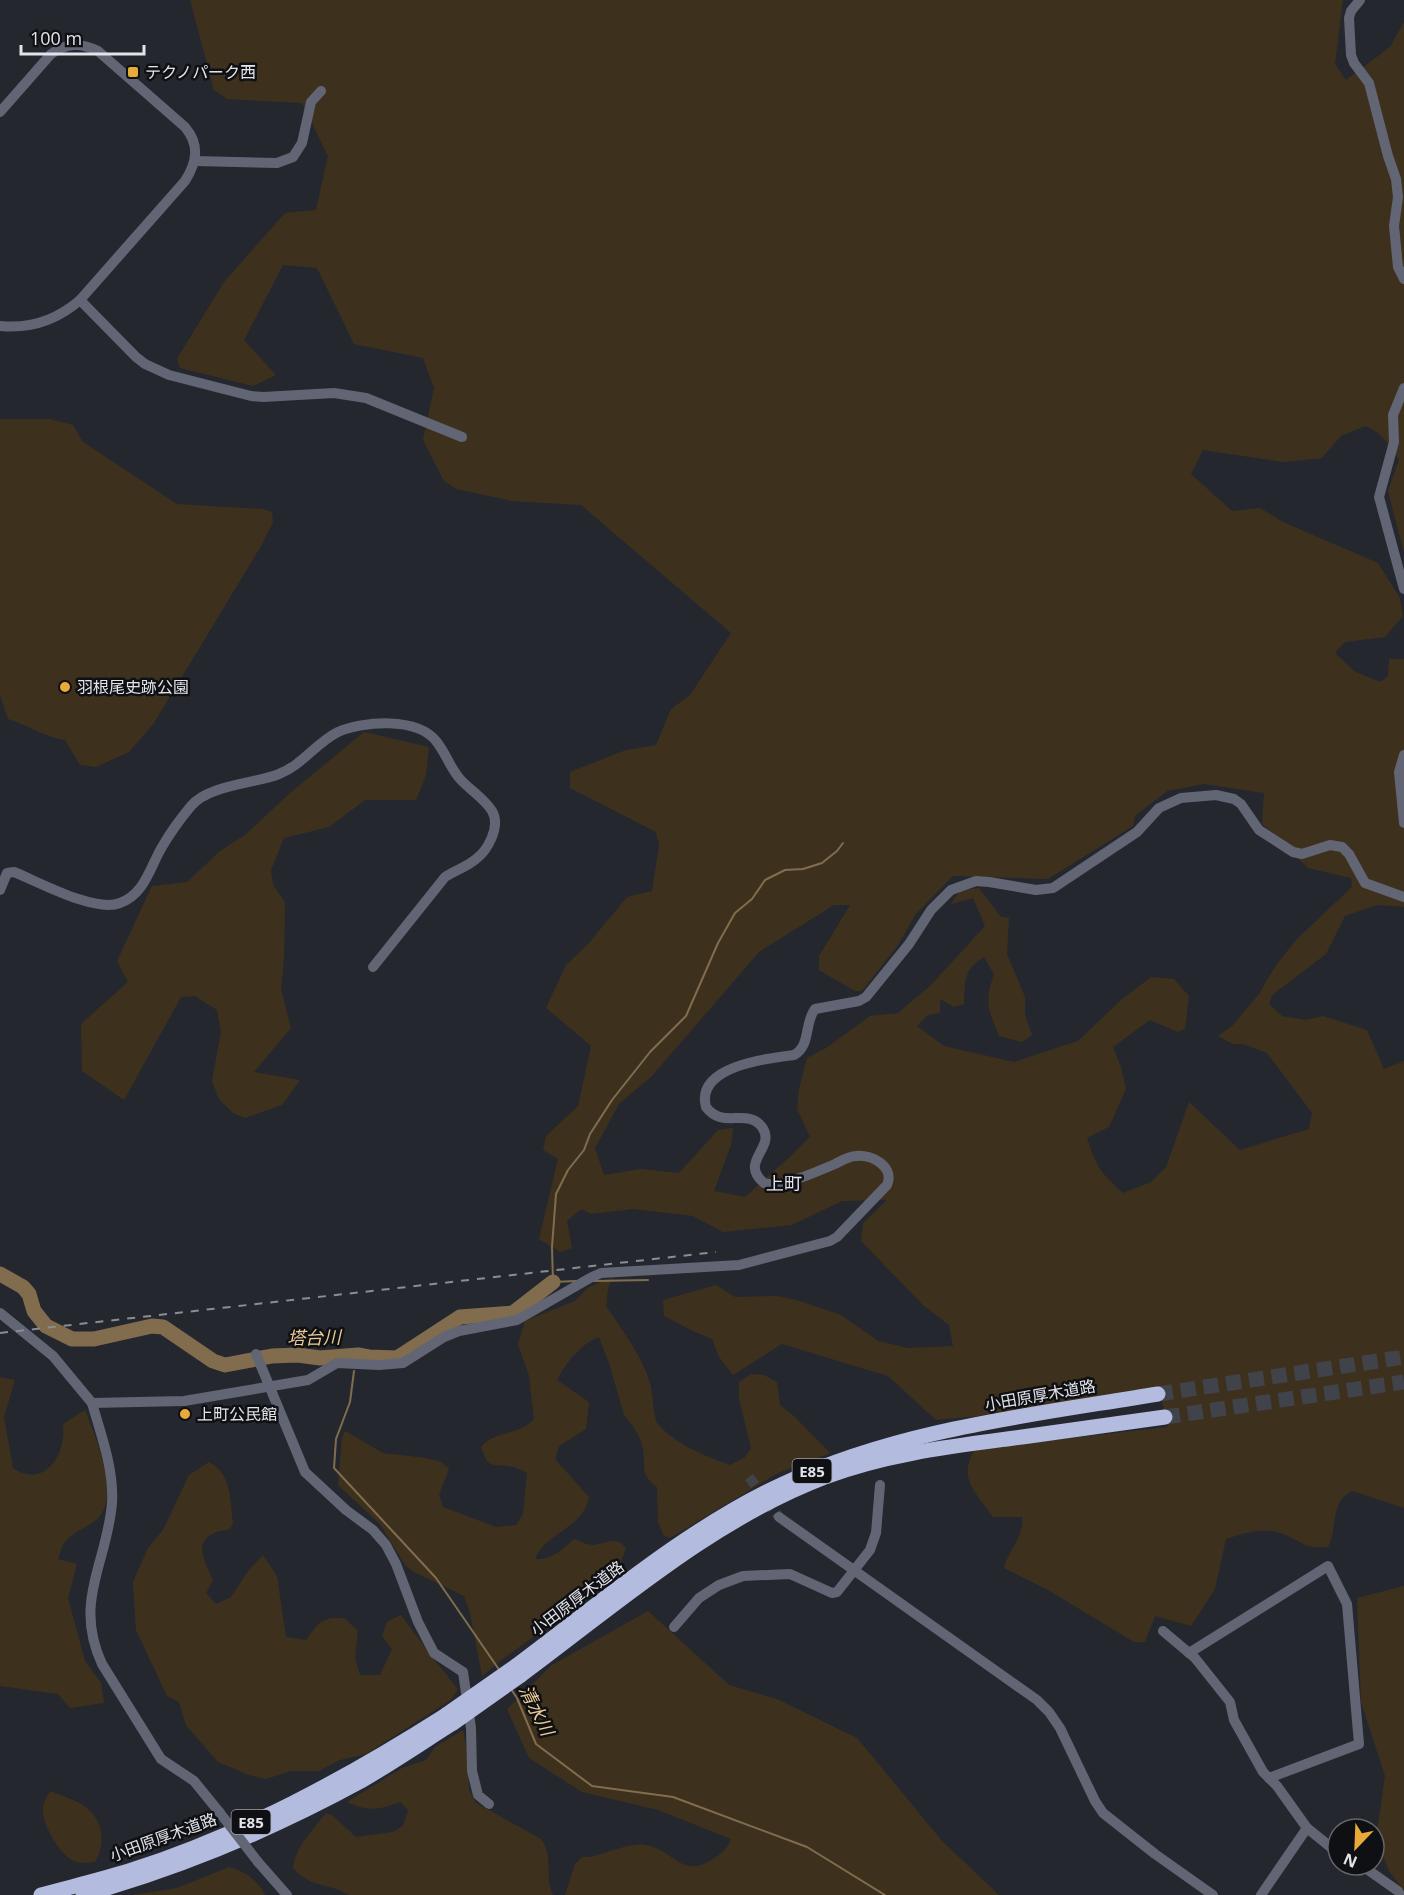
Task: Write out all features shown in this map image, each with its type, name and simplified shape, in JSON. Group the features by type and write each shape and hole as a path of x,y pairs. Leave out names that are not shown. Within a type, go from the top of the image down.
{"highway":[{"name":"小田原厚木道路","path":"519,1671 697,1534 737,1508 781,1484 821,1467 887,1446 972,1426 1158,1394"},
{"name":"小田原厚木道路","path":"83,1895 130,1882 225,1846 297,1814 362,1780 703,1542 774,1500 826,1477 928,1450 1165,1417"},
{"name":"小田原厚木道路","path":"41,1895 129,1871 221,1836 294,1803 450,1719"}],"street":[{"path":"1360,0 1349,18 1351,56 1369,83 1396,179 1398,197 1394,226 1398,267 1404,279"},
{"path":"0,112 51,54 61,47 74,44 86,45 98,51 185,127 195,142 195,161 185,181 80,300 68,310 42,322 27,326 0,326"},
{"path":"195,161 277,163 293,157 302,143 311,102 321,91"},
{"path":"80,300 136,357 157,370 251,396 343,394 366,398 462,437"},
{"path":"1404,388 1392,420 1394,442 1379,497 1404,589"},
{"path":"0,890 8,873 14,872 93,904 107,906 120,904 143,885 162,846 196,800 213,792 282,773 302,761 322,741 354,727 408,724 436,741 460,779 490,808 495,815 495,823 490,842 483,852 476,860 445,877 373,967"},
{"path":"1404,755 1399,772 1404,823"},
{"path":"92,1403 184,1401 308,1380 337,1363 403,1364 444,1337 459,1331 517,1320 601,1273 739,1265 834,1240 886,1185 889,1175 885,1167 875,1159 856,1156 777,1185 764,1183 754,1168 765,1140 763,1129 749,1118 716,1117 706,1107 706,1094 716,1078 738,1065 800,1052 804,1047 808,1020 815,1009 859,1001 866,997 909,944 931,910 957,886 983,881 1036,890 1053,888 1137,832 1159,808 1181,798 1229,796 1238,802 1259,830 1288,850 1302,854 1330,845 1342,847 1352,857 1362,881 1404,897"},
{"path":"0,1313 53,1356 92,1403 109,1467 112,1500 109,1532 96,1567 91,1596 90,1628 102,1664 161,1759 194,1781 287,1895"},
{"path":"258,1359 305,1472 346,1510 374,1530 386,1545 396,1564 414,1613 434,1653 464,1672 471,1728 472,1771 478,1795 489,1804"},
{"path":"675,1627 699,1598 719,1585 743,1576 790,1574 832,1593 837,1592 870,1550 876,1533 880,1485"},
{"path":"779,1517 1037,1700 1060,1728 1095,1802 1103,1813 1213,1895"},
{"path":"1189,1653 1328,1566 1347,1604 1359,1744 1269,1778"},
{"path":"1163,1630 1189,1653 1230,1702 1234,1720 1259,1766 1307,1828 1326,1843"},
{"path":"1261,1895 1307,1828"},
{"path":"1378,1877 1398,1891 1400,1895"}],"shaded area":[{"path":"190,0 1343,0 1335,64 1346,80 1390,47 1404,22 1404,553 1388,491 1399,460 1381,436 1365,426 1341,436 1322,458 1284,462 1203,450 1191,474 1232,511 1260,508 1283,522 1378,563 1400,598 1403,616 1385,637 1345,642 1335,653 1354,671 1380,682 1388,676 1389,659 1404,659 1404,907 1377,905 1345,916 1326,954 1272,995 1269,1004 1282,1016 1306,1020 1323,1016 1367,1030 1384,1069 1404,1061 1404,1508 1352,1491 1338,1505 1328,1547 1308,1546 1283,1534 1262,1530 1226,1539 1215,1589 1191,1626 1155,1616 1145,1642 1134,1642 1048,1590 1004,1568 1019,1537 1022,1517 993,1517 971,1485 968,1469 975,1449 1168,1427 1159,1388 978,1416 936,1420 888,1376 782,1344 733,1375 719,1357 712,1339 664,1316 663,1300 716,1285 735,1297 777,1296 841,1315 878,1341 908,1348 953,1346 949,1325 923,1305 861,1241 863,1223 887,1200 842,1201 792,1225 723,1232 693,1216 633,1209 591,1214 581,1209 567,1221 572,1248 560,1252 539,1239 558,1159 543,1150 546,1136 578,1106 591,1046 546,1008 566,965 588,944 627,897 652,891 659,845 656,832 570,788 570,772 626,750 656,745 671,709 690,695 731,633 581,505 512,501 456,489 444,481 423,440 434,388 423,358 354,344 317,268 283,265 244,340 276,375 253,386 180,368 177,359 224,282 285,213 316,210 328,156 302,103 227,99 214,90","holes":["1204,784 1264,793 1262,824 1308,868 1351,878 1352,887 1297,939 1276,965 1259,994 1232,1026 1218,1036 1233,1044 1243,1044 1267,1053 1312,1113 1309,1129 1240,1150 1189,1102 1166,1167 1151,1182 1123,1193 1100,1169 1087,1138 1109,1127 1126,1089 1113,1047 1150,1020 1178,1032 1185,1029 1189,996 1174,979 1151,977 1121,1000 1078,1041 1014,1062 944,1046 917,1026 928,1015 940,1013 940,999 954,1007 964,1004 966,977 972,966 984,957 994,974 988,999 992,1019 999,1036 1022,1042 1032,1035 1025,1015 1025,997 1007,954 1009,918 1001,917 979,888 960,890 951,904 973,898 985,926 930,986 898,1013 870,1016 826,1048 807,1058 799,1089 797,1109 810,1137 745,1197 714,1191 731,1145 733,1128 718,1130 679,1173 640,1169 604,1175 595,1148 619,1104 652,1076 759,952 834,905 850,905 819,956 819,970 855,991 862,991 898,945 915,915 953,876 1048,879 1133,826 1135,816 1167,791"]},
{"path":"0,419 50,419 73,425 83,442 177,504 262,509 272,512 273,522 261,546 154,723 129,752 96,767 80,765 65,740 8,719 0,695"},
{"path":"364,732 429,747 426,775 416,800 365,800 329,827 284,838 271,870 273,885 285,902 281,989 291,1028 254,1072 300,1080 282,1105 245,1118 233,1113 219,1099 212,1081 221,1032 217,1010 195,996 181,997 124,1100 82,1071 81,1024 128,982 117,961 152,886 187,882 220,851 245,835 290,793"},
{"path":"614,1277 608,1288 606,1306 642,1363 650,1383 656,1421 673,1438 691,1449 730,1465 745,1457 751,1448 739,1399 739,1382 751,1374 764,1375 777,1382 780,1405 830,1453 778,1473 670,1538 664,1536 658,1522 657,1487 645,1474 640,1440 624,1415 599,1337 592,1340 574,1355 557,1380 589,1402 586,1429 559,1446 555,1459 589,1497 580,1516 548,1542 535,1559 552,1556 574,1539 593,1545 615,1541 626,1548 616,1574 597,1591 482,1676 470,1613 464,1596 414,1572 405,1565 380,1524 338,1485 342,1438 345,1431 383,1453 441,1462 449,1469 439,1495 443,1507 496,1527 516,1525 523,1514 527,1473 511,1466 490,1464 481,1447 493,1438 522,1428 534,1419 529,1376 518,1344 525,1321 575,1301 589,1287"},
{"path":"0,1377 15,1380 4,1417 13,1468 24,1474 35,1474 52,1465 61,1446 63,1424 85,1410 104,1464 107,1493 105,1506 99,1517 68,1538 62,1546 58,1559 77,1564 68,1598 85,1661 101,1683 104,1703 70,1708 58,1694 0,1686"},
{"path":"209,1462 217,1467 226,1481 233,1523 230,1529 209,1536 202,1547 213,1580 206,1593 216,1604 231,1597 249,1570 263,1555 277,1576 286,1637 306,1640 321,1622 330,1618 344,1618 358,1631 355,1658 360,1675 380,1675 392,1649 382,1636 387,1622 401,1615 458,1689 451,1700 366,1754 340,1760 319,1771 291,1771 266,1779 249,1775 218,1762 186,1725 179,1702 167,1696 136,1630 133,1582 148,1548 163,1530 189,1475"},
{"path":"1404,1586 1404,1891 1386,1864 1386,1817 1379,1817 1385,1776 1361,1702 1357,1598"},
{"path":"648,1611 729,1685 777,1699 857,1738 942,1841 999,1895 565,1895 575,1864 582,1857 645,1845 685,1865 702,1865 719,1855 731,1839 658,1810 582,1792 529,1758 507,1709 552,1665"},
{"path":"463,1730 469,1790 476,1803 541,1839 547,1853 550,1888 553,1895 349,1895 306,1879 293,1868 301,1846 326,1813 333,1816 356,1837 393,1832 403,1826 408,1810 400,1802 374,1809 347,1802 402,1768 426,1760 435,1747"},
{"path":"51,1791 82,1804 98,1821 101,1842 95,1862 80,1863 72,1860 55,1843 43,1810 45,1800"},
{"path":"229,1867 250,1877 265,1895 132,1895 177,1888"}],"waterway":[{"path":"576,1281 553,1282 552,1247 556,1194 568,1170 584,1150 590,1134 612,1100 650,1052 686,1016 718,943 735,913 752,899 765,880 785,870 803,869 822,863 843,843"},
{"name":"塔台川","path":"0,1274 23,1287 29,1294 34,1311 46,1326 72,1339 94,1339 152,1326 163,1327 213,1361 225,1365 272,1356 298,1355 320,1358 358,1355 397,1358 460,1317 513,1313 553,1282"},
{"name":"塔台川","path":"594,1281 648,1280"},
{"name":"清水川","path":"354,1371 350,1402 336,1439 334,1468 436,1578 500,1671"},
{"name":"清水川","path":"511,1689 536,1744 592,1786 673,1797 807,1847 885,1895"}],"tunnel":[{"path":"1158,1394 1404,1357"},
{"path":"1165,1417 1404,1382"},
{"path":"749,1477 779,1517"}],"railway":[{"path":"0,1333 716,1252"}],"place":[{"name":"テクノパーク西","path":"133,72"},
{"name":"羽根尾史跡公園","path":"65,687"},
{"name":"上町公民館","path":"185,1414"}],"district":[{"name":"上町","path":"784,1183"}]}
